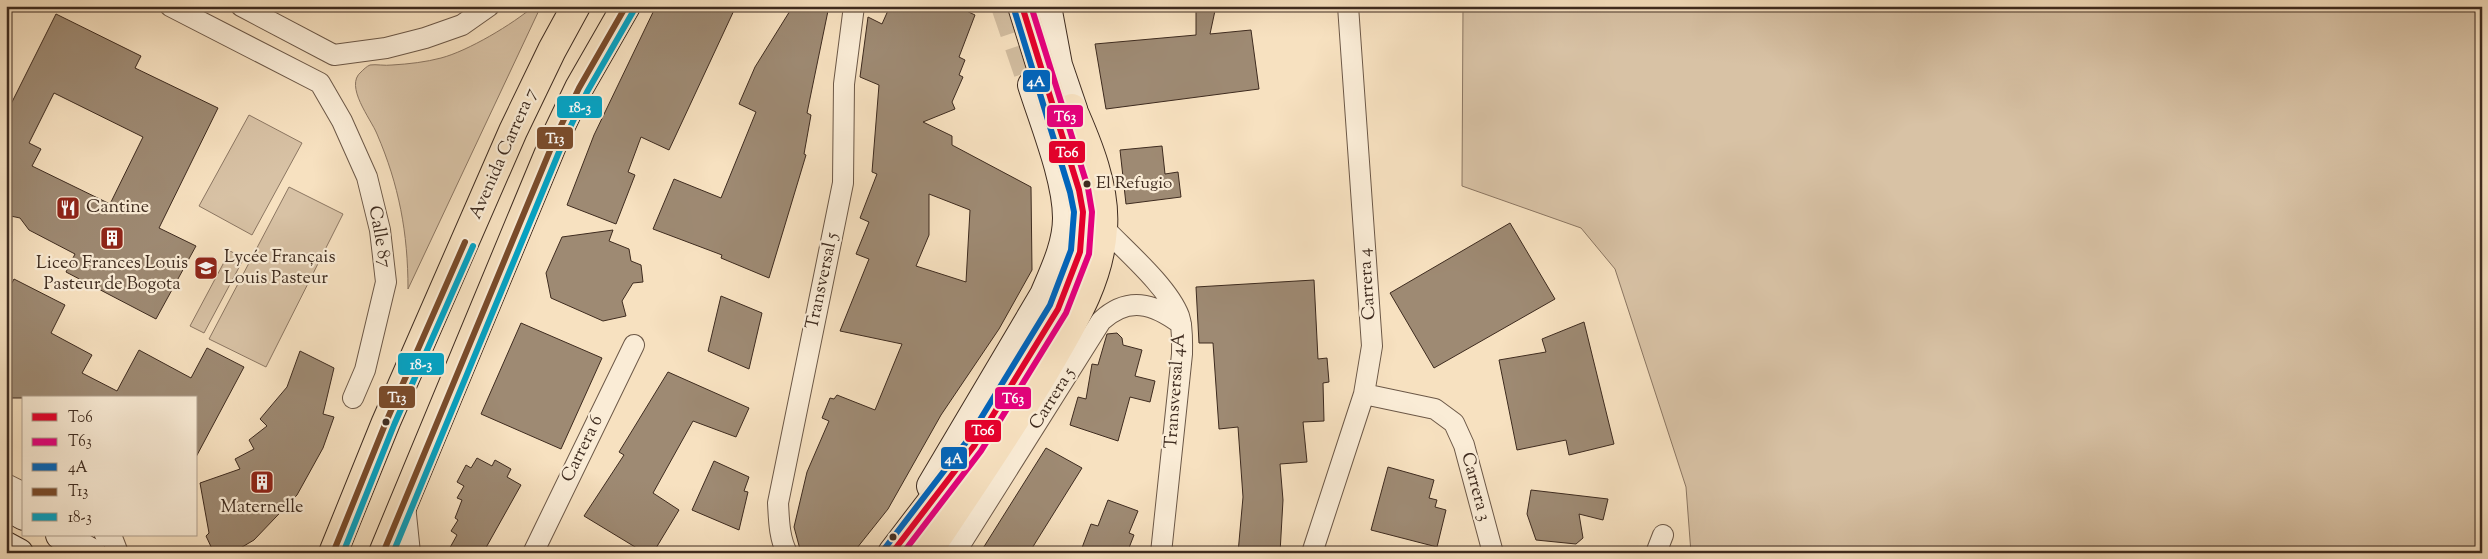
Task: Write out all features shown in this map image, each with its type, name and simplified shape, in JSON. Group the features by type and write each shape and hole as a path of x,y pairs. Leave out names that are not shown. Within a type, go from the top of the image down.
{"main road":[{"name":"Avenida Carrera 7","path":"332,551 513,131 552,50 576,6"},
{"path":"383,553 556,136 578,88 626,6"},
{"path":"927,553 1014,423 1088,295 1097,269 1104,228 1104,211 1095,170 1058,65 1047,6"},
{"path":"1026,16 1073,109"},
{"path":"893,551 974,446 1015,382 1058,309 1080,252 1083,212 1079,190 1026,16"},
{"path":"893,551 1044,295 1057,265 1067,219 1063,188 1032,85"},
{"path":"6,506 22,515"},
{"path":"6,546 19,553"}],"street":[{"path":"170,6 320,83 334,55"},
{"path":"241,6 334,55 386,48 425,38 462,25 489,6"},
{"name":"Transversal 5","path":"787,553 782,544 778,503 843,183 844,84 854,6"},
{"name":"Carrera 4","path":"1312,553 1364,394 1372,346 1348,6"},
{"name":"Calle 87","path":"320,83 342,121 367,177 380,230 386,282 365,370 353,398"},
{"name":"Transversal 4A","path":"1104,228 1156,282 1178,314 1181,324 1182,354 1161,553"},
{"name":"Carrera 5","path":"955,553 1100,321 1113,310 1129,305 1144,305 1169,315 1181,324"},
{"name":"Carrera 6","path":"533,553 634,345"},
{"name":"Carrera 3","path":"1364,394 1435,409 1454,423 1464,445 1493,553"},
{"path":"6,484 22,492"},
{"path":"405,502 410,553"},
{"path":"107,536 113,540 118,553"}],"shaded area":[{"path":"534,6 541,6 408,289 408,268 401,210 385,153 357,94 355,85 357,78 370,65 417,63 452,54 490,36"},
{"path":"1463,6 2482,6 2482,553 1691,553 1686,487 1615,269 1581,228 1462,186"},
{"path":"249,115 302,143 252,235 199,206"},
{"path":"289,187 343,214 266,367 209,339"},
{"path":"230,251 244,258 204,333 190,326"}],"building":[{"path":"656,6 736,6 669,150 641,137 628,172 635,175 616,224 567,205 594,135"},
{"path":"793,6 829,6 807,113 811,115 804,154 806,155 769,278 721,258 722,255 653,229 674,179 721,198 756,112 739,104 755,67"},
{"path":"890,6 956,6 975,15 959,57 965,60 959,75 963,77 952,102 955,109 923,122 952,136 952,145 1031,187 1032,270 999,329 941,415 888,509 853,553 801,553 794,527 807,472 829,421 822,418 830,398 834,399 837,395 875,410 902,344 840,331 869,259 856,254 869,222 860,218 877,174 872,172 879,85 860,77 868,17 882,24","holes":["929,194 970,210 966,282 916,266 929,235"]},
{"path":"1196,6 1216,6 1210,34 1251,30 1259,89 1106,109 1095,44 1196,35"},
{"path":"56,14 141,56 135,68 218,108 159,228 196,246 156,319 66,272 75,254 29,230 20,218 6,215 6,114","holes":["54,93 143,137 110,204 32,166 41,149 29,143"]},
{"path":"1162,146 1165,174 1178,172 1181,197 1126,204 1120,150"},
{"path":"1510,223 1555,299 1434,368 1390,293"},
{"path":"613,230 609,241 629,249 631,261 641,265 643,282 633,283 622,301 626,316 603,321 551,298 546,273 562,237"},
{"path":"14,279 65,305 51,333 92,355 82,373 117,391 139,350 191,378 207,348 244,367 198,453 198,396 22,396 22,398 6,398 6,294"},
{"path":"1314,280 1318,359 1327,358 1329,382 1323,383 1324,421 1303,422 1307,462 1280,464 1283,500 1280,553 1238,553 1243,497 1238,427 1219,429 1213,343 1199,343 1196,287"},
{"path":"721,296 762,313 749,369 708,351"},
{"path":"1584,322 1614,444 1569,455 1566,440 1517,450 1499,360 1546,352 1542,339"},
{"path":"521,323 602,358 561,449 481,414"},
{"path":"1117,333 1122,338 1123,345 1142,350 1135,376 1155,381 1150,402 1130,397 1118,441 1070,425 1078,397 1086,399 1092,364 1098,365 1107,334"},
{"name":"Maternelle","path":"300,351 334,368 323,414 334,417 323,448 297,495 254,540 232,553 214,553 206,536 209,533 200,483 240,469 235,459 254,449 249,440 267,426 260,419 287,387"},
{"path":"668,372 749,408 736,437 693,421 653,493 679,510 653,553 645,553 584,516 624,455 619,452"},
{"path":"1046,448 1082,468 1029,553 980,553"},
{"path":"477,458 492,466 495,460 511,469 507,477 521,485 483,553 447,553 457,535 451,531 458,520 455,518 462,500 457,498 464,486 457,482 466,465 471,468"},
{"path":"714,461 749,477 744,491 748,492 739,530 692,510"},
{"path":"1388,467 1434,480 1429,498 1437,500 1435,507 1446,510 1437,547 1371,530"},
{"path":"1531,490 1608,499 1603,520 1579,514 1583,538 1576,544 1536,540 1527,514"},
{"path":"1108,500 1138,511 1129,533 1134,535 1127,553 1080,553 1091,524 1098,526"}],"tunnel":[{"path":"1005,6 1032,85"}],"transit line":[{"name":"T13","path":"383,553 556,136 579,88 626,6"},
{"name":"T06","path":"892,553 974,446 1058,309 1080,252 1083,212 1079,190 1022,6"},
{"name":"T63","path":"903,553 981,451 1066,313 1089,254 1092,212 1088,188 1031,6"},
{"name":"4A","path":"885,548 967,441 1050,305 1071,250 1074,212 1070,192 1014,9"},
{"name":"18-3","path":"393,553 564,140 587,92 634,10"},
{"name":"T13","path":"333,553 386,422 465,242"},
{"name":"18-3","path":"343,553 394,425 473,246"}],"place":[{"name":"El Refugio","path":"1087,184"},
{"name":"Cantine","path":"68,208"},
{"name":"Liceo Frances Louis Pasteur de Bogota","path":"112,238"},
{"name":"Lycée Français Louis Pasteur","path":"206,268"},
{"name":"Maternelle","path":"262,482"}]}
